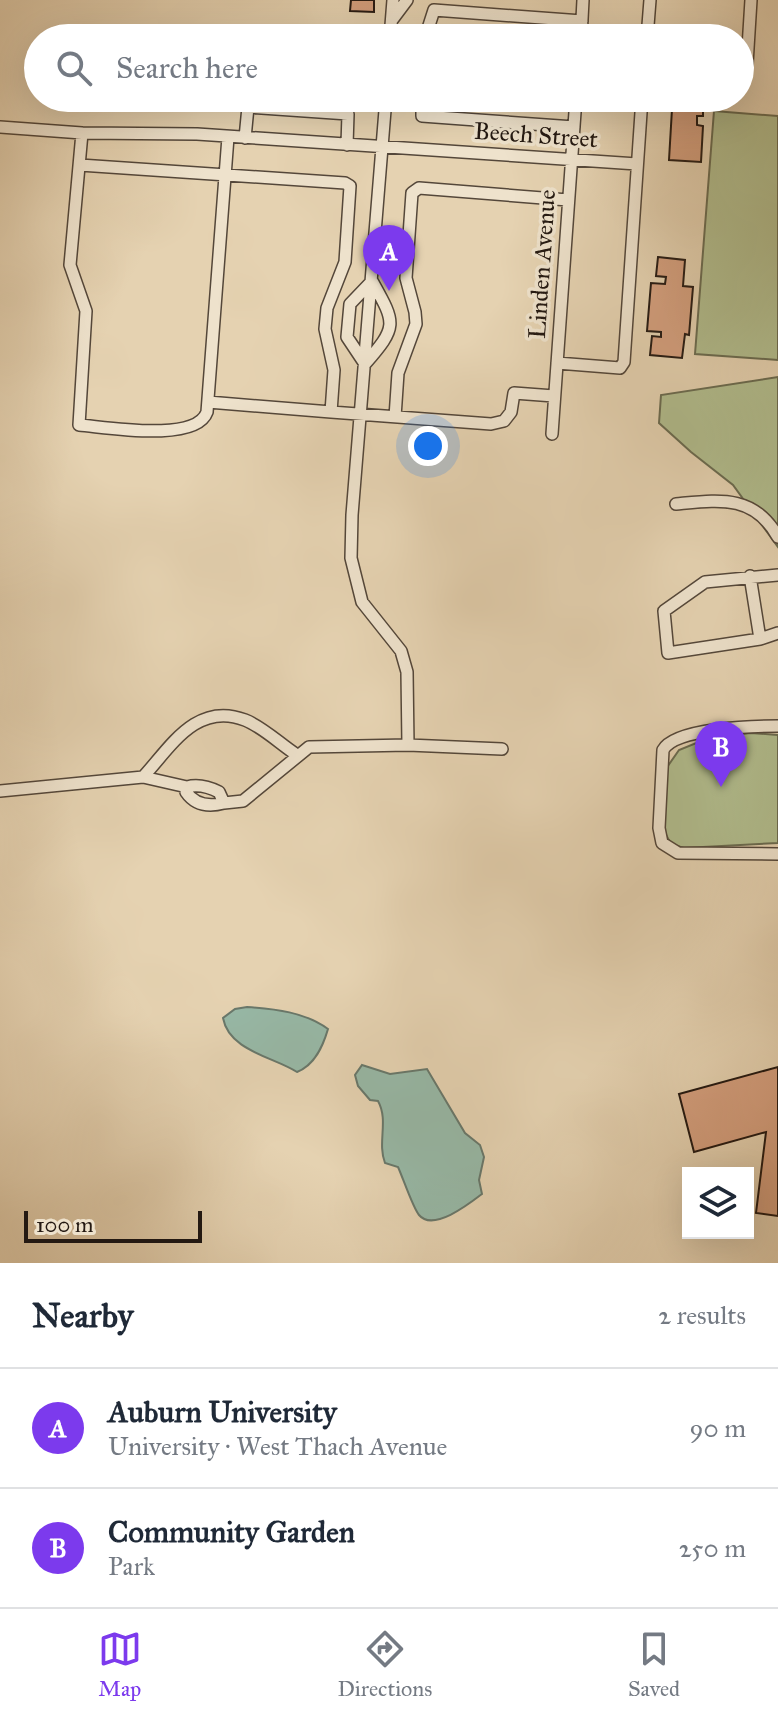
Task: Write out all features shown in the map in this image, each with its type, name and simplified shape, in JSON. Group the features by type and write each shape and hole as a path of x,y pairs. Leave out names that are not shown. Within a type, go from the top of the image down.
{"street":[{"path":"391,24 393,0"},
{"path":"391,21 407,0"},
{"path":"582,24 583,0"},
{"path":"648,24 650,0"},
{"path":"750,24 751,0"},
{"path":"430,24 434,10 582,21"},
{"path":"245,138 248,112"},
{"path":"319,112 348,114 347,145"},
{"path":"385,112 351,558 362,602 401,651 407,672 408,745"},
{"path":"422,112 422,116 574,127"},
{"name":"Linden Avenue","path":"552,434 575,112"},
{"path":"557,363 620,368 624,362 641,112"},
{"name":"Beech Street","path":"0,127 82,133 228,137 637,164"},
{"path":"82,133 70,265 86,311 79,425 160,431 197,426 204,420 208,402 228,137"},
{"path":"80,165 345,183 350,186 345,262 327,308 325,329 334,370 331,412"},
{"path":"395,417 398,373 416,324 406,278 412,193 419,188 568,200"},
{"path":"365,364 388,337 390,313 372,281"},
{"path":"365,364 347,337 350,304 372,281"},
{"path":"208,402 491,424 504,421 511,412 514,393 554,396"},
{"path":"676,504 716,500 746,505 766,518 778,537"},
{"path":"778,575 705,582 664,611 668,653 760,639 778,633"},
{"path":"750,576 760,639"},
{"path":"143,777 173,740 189,726 204,719 242,719 297,755"},
{"path":"778,726 707,732 667,742 663,750 659,828 662,843 678,853 778,854"},
{"path":"187,787 186,792 191,799 202,805 243,801 309,747 408,745 502,749"},
{"path":"0,791 143,777 187,787 211,788 219,792 224,803"}],"shaded area":[{"path":"714,112 778,116 778,360 695,354"},
{"path":"778,377 778,547 733,485 659,423 661,395"},
{"path":"751,733 778,735 778,843 684,848 671,844 664,831 663,773 679,750 711,737"},
{"path":"247,1007 300,1015 328,1029 313,1060 297,1072 243,1046 227,1029 223,1018 235,1009"},
{"path":"362,1065 390,1074 427,1069 465,1133 480,1145 484,1157 479,1180 482,1194 460,1210 442,1218 425,1219 419,1215 398,1167 385,1163 381,1109 378,1101 370,1100 358,1086 355,1075"}],"building":[{"path":"351,0 374,0 374,12 350,11"},
{"path":"672,112 703,112 703,116 697,116 697,125 703,126 701,162 669,160"},
{"path":"658,257 685,260 683,286 693,287 689,335 685,334 682,358 650,355 652,336 661,337 661,332 647,331 651,283 665,284 666,277 656,276"},
{"path":"778,1067 778,1216 756,1213 766,1132 694,1152 679,1094"}],"place":[{"name":"Auburn University","path":"389,291"},
{"name":"Community Garden","path":"721,787"}]}
